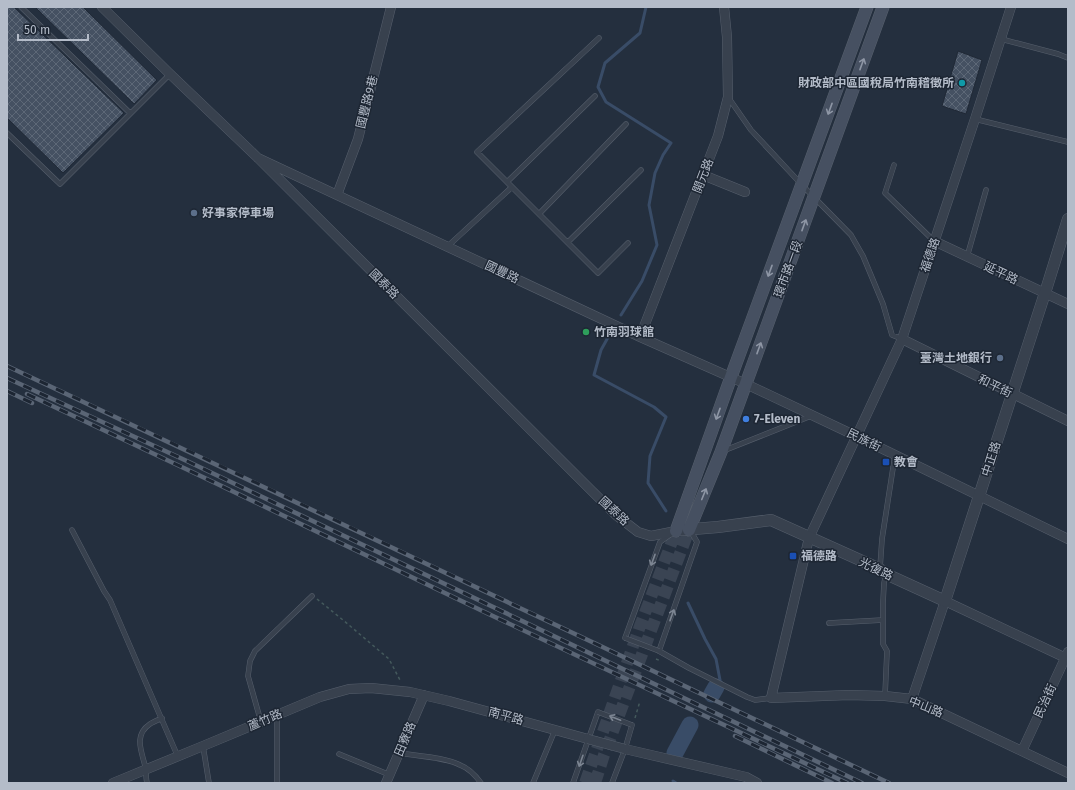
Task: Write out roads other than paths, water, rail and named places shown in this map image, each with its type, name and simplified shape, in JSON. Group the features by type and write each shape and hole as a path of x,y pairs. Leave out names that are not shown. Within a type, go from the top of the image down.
{"main road":[{"name":"環市路一段","path":"676,531 867,7"},
{"name":"環市路一段","path":"690,530 721,452 883,7"},
{"path":"837,89 851,94"}],"street":[{"name":"國泰路","path":"102,7 258,158 616,515 638,532 651,536 676,531"},
{"name":"國豐路9巷","path":"337,195 358,140 391,7"},
{"name":"開元路","path":"640,336 718,136 728,97 727,37 724,7"},
{"name":"福德路","path":"772,698 809,538 902,339 1011,7"},
{"name":"國豐路","path":"258,158 746,384"},
{"path":"703,175 745,192"},
{"name":"中正路","path":"912,699 1045,294 1068,219"},
{"name":"延平路","path":"934,241 1068,304"},
{"name":"和平街","path":"902,339 1068,420"},
{"name":"民族街","path":"746,384 1068,539"},
{"name":"光復路","path":"676,531 771,520 1067,656"},
{"name":"民治街","path":"1022,751 1067,656"},
{"name":"蘆竹路","path":"113,783 320,697 349,690 371,688 424,695"},
{"name":"南平路","path":"424,695 449,700 625,749"},
{"name":"田寮路","path":"388,779 424,695"},
{"name":"中山路","path":"772,698 849,695 885,696 912,699 1068,773"},
{"path":"625,749 746,777 757,783"}],"lane":[{"path":"21,7 130,113"},
{"path":"599,38 477,152 598,272 628,243"},
{"path":"1000,39 1068,58"},
{"path":"7,133 60,184 170,74"},
{"path":"508,182 595,96"},
{"path":"728,97 751,130 851,235 863,256 883,304 892,335 902,339"},
{"path":"975,119 1068,142"},
{"path":"539,214 626,124"},
{"path":"894,165 885,193 934,241"},
{"path":"568,242 641,170"},
{"path":"448,246 512,187"},
{"path":"967,257 986,190"},
{"path":"721,452 811,416"},
{"path":"885,696 887,651 883,644 882,620 884,583 882,539 895,455"},
{"path":"72,530 110,600 178,757"},
{"path":"659,651 697,542 690,530"},
{"path":"676,531 660,542 625,638 659,651 747,697 755,700 772,698"},
{"path":"261,722 248,676 250,661 255,652 312,596"},
{"path":"829,623 882,620"},
{"path":"573,783 598,712 632,725 625,749 612,783"},
{"path":"277,715 277,783"},
{"path":"147,783 146,770 139,746 140,739 143,731 150,724 162,718"},
{"path":"533,783 555,730"},
{"path":"203,746 209,783"},
{"path":"399,753 456,763 469,771 481,783"},
{"path":"339,754 388,779"}],"waterway":[{"path":"621,315 642,281 657,245 649,205 655,173 663,155 671,143 606,102 598,87 605,63 640,33 646,7"},
{"path":"611,332 601,350 594,375 654,407 666,417 650,456 648,483 666,511"},
{"path":"688,603 716,659 720,680"},
{"path":"712,694 716,687"},
{"path":"675,753 690,725"}],"tunnel":[{"path":"595,783 604,755 689,530"},
{"path":"585,783 640,626 676,531"}],"railway":[{"path":"7,366 338,521 889,783"},
{"path":"7,378 189,462 862,783"},
{"path":"7,391 32,403"},
{"path":"27,394 847,783"},
{"path":"735,736 832,783"}],"place":[{"name":"財政部中區國稅局竹南稽徵所","path":"962,83"},
{"name":"好事家停車場","path":"194,213"},
{"name":"竹南羽球館","path":"586,332"},
{"name":"臺灣土地銀行","path":"1000,358"},
{"name":"7-Eleven","path":"746,419"},
{"name":"教會","path":"886,462"},
{"name":"福德路","path":"793,556"}]}
